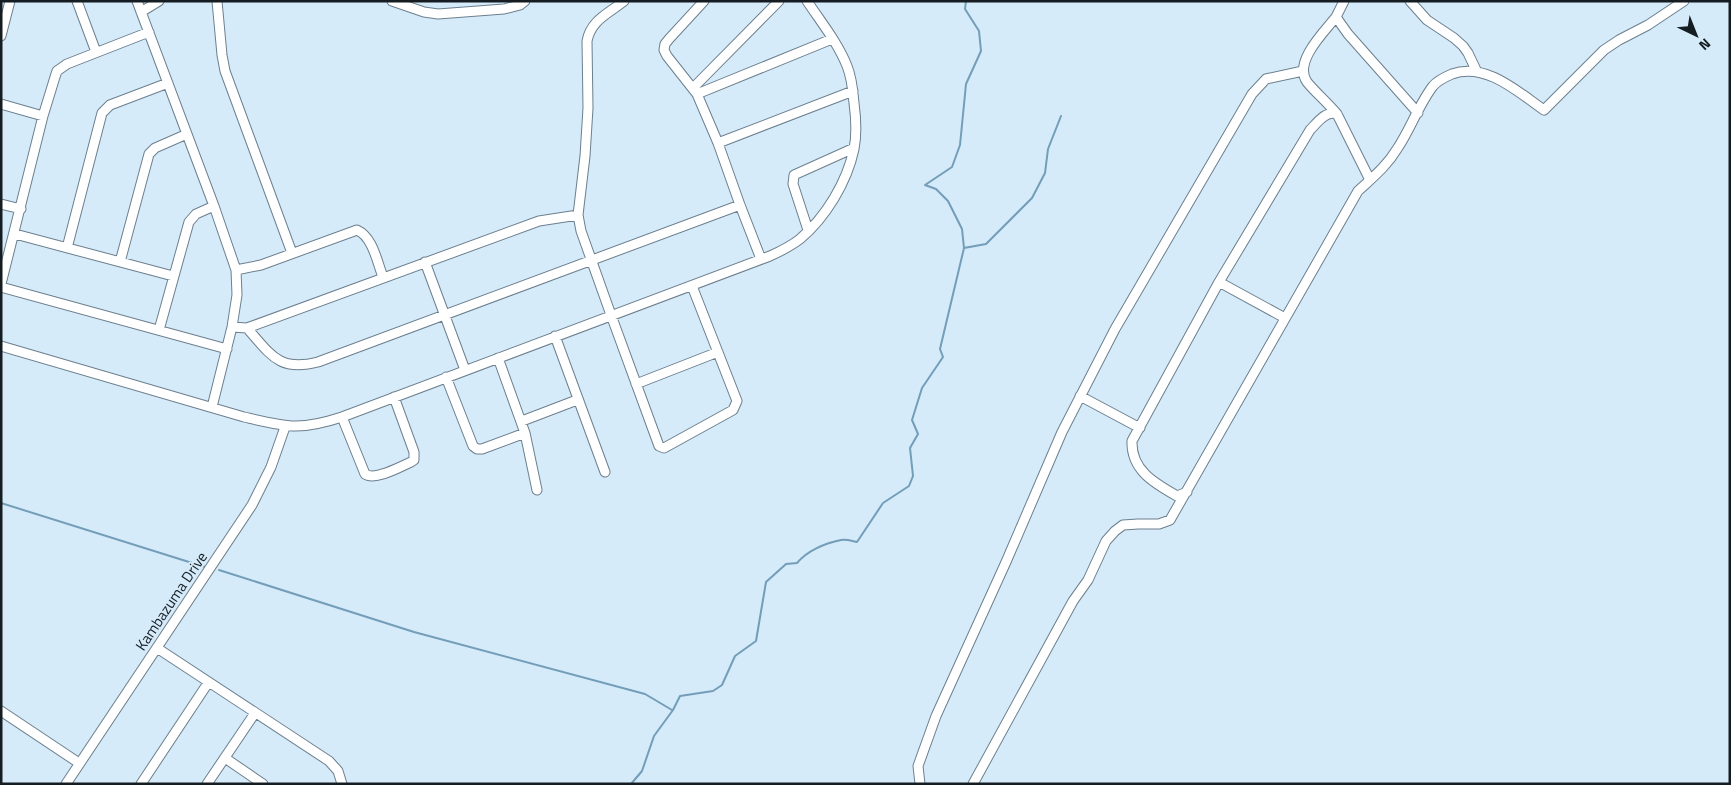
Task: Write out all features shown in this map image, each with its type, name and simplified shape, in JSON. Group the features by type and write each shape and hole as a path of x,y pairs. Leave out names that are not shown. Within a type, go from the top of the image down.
{"street":[{"path":"1,36 10,1"},
{"path":"77,1 96,52"},
{"path":"137,1 236,270 237,295 232,326 212,407"},
{"path":"141,12 159,1"},
{"path":"217,1 222,55 226,71 292,252"},
{"path":"392,1 410,4 438,14 513,8 526,1"},
{"path":"464,12 468,1"},
{"path":"624,1 595,22 589,32 587,59 588,108 578,215 581,231 610,316 660,446 664,448 733,410 737,401 692,286"},
{"path":"704,1 669,38 664,50 695,91 718,144 761,260"},
{"path":"695,91 779,1"},
{"path":"1,346 285,427 309,426 342,417 761,260 792,245 826,209 845,176 854,148 856,125 853,91 847,65 807,1"},
{"path":"1344,1 1336,18 1311,49 1305,60 1303,71 1307,81 1337,114 1370,180"},
{"path":"1410,1 1427,20 1463,46 1477,72"},
{"path":"973,784 1073,601 1088,580 1106,541 1123,525 1158,524 1170,520 1358,191 1384,167 1397,150 1434,85 1445,77 1462,71 1477,72 1498,79 1544,110 1604,50 1673,10 1684,1"},
{"path":"1336,18 1418,113"},
{"path":"149,32 67,64 58,71 43,116 1,285 227,349"},
{"path":"695,91 832,39"},
{"path":"920,784 918,766 936,716 1006,562 1062,432 1115,329 1252,94 1266,79 1303,71"},
{"path":"67,248 102,113 110,105 168,83"},
{"path":"718,144 853,91"},
{"path":"1,104 43,116"},
{"path":"1187,492 1177,496 1147,477 1135,462 1132,452 1132,441 1219,282 1310,130 1328,114 1333,112 1337,114"},
{"path":"120,262 147,157 155,148 187,134"},
{"path":"808,230 793,184 794,175 854,148"},
{"path":"1,204 21,209"},
{"path":"247,328 281,362 300,365 318,362 740,205"},
{"path":"159,330 189,222 196,214 214,206"},
{"path":"232,326 247,328 539,221 578,215"},
{"path":"236,270 255,267 357,230 362,232 368,240 383,278"},
{"path":"15,234 173,276"},
{"path":"426,262 465,370"},
{"path":"1219,282 1285,318"},
{"path":"554,336 605,472"},
{"path":"636,384 718,352"},
{"path":"498,358 525,432 537,490"},
{"path":"446,377 473,446 477,449 482,449 525,432"},
{"path":"1080,396 1140,428"},
{"path":"342,417 365,474 368,476 378,476 414,460 414,452 394,397"},
{"path":"522,422 577,400"},
{"name":"Kambazuma Drive","path":"66,784 252,505 271,468 285,427"},
{"path":"157,648 329,761 338,771 342,784"},
{"path":"141,784 208,683"},
{"path":"1,711 80,763"},
{"path":"207,784 255,713"},
{"path":"225,758 263,784"}],"waterway":[{"path":"631,784 642,771 654,736 673,710 680,696 713,691 722,685 735,656 756,641 766,582 786,564 797,563 811,551 823,545 843,540 857,542 883,503 909,486 913,476 910,448 918,434 912,420 922,388 943,357 940,349 964,248 962,229 948,201 936,189 925,185 952,167 960,145 966,84 981,51 979,31 965,9 966,1"},
{"path":"964,248 986,244 1032,198 1045,173 1048,149 1061,116"},
{"path":"1,503 205,567"},
{"path":"219,570 414,632 645,694 672,710"}]}
